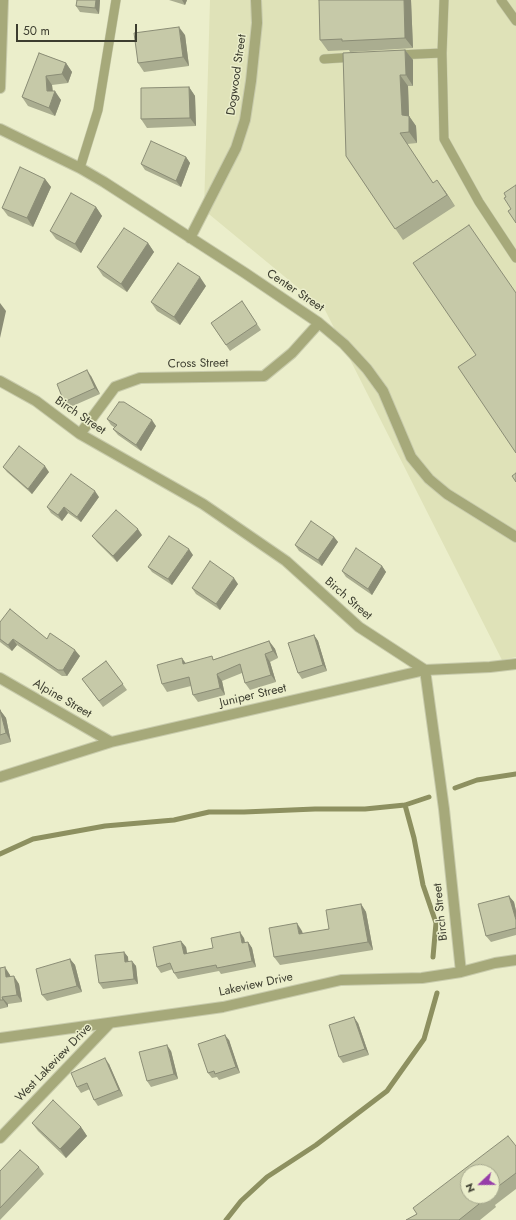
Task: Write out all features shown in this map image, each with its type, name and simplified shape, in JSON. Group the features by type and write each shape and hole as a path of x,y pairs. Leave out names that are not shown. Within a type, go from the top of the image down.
{"street":[{"path":"0,88 3,0"},
{"name":"Dogwood Street","path":"190,238 236,148 245,120 257,23 256,0"},
{"name":"Center Street","path":"0,129 80,168 104,182 245,273 319,323 344,344 367,369 383,391 411,457 429,479 447,494 516,537"},
{"name":"Cross Street","path":"80,434 115,387 140,378 264,376 292,353 319,323"},
{"name":"Birch Street","path":"0,381 36,401 80,434 203,504 286,561 359,627 425,670 444,809 460,972"},
{"name":"Juniper Street","path":"0,777 111,742 425,670 490,667 516,664"},
{"name":"Alpine Street","path":"0,678 111,742"},
{"name":"Lakeview Drive","path":"0,1038 223,1006 341,980 422,978 460,972 495,963 516,960"},
{"name":"West Lakeview Drive","path":"0,1138 110,1023"}],"lane":[{"path":"80,168 98,110 116,0"},
{"path":"444,0 442,53 444,139 479,202 516,258"},
{"path":"501,0 516,21"},
{"path":"392,56 442,53"},
{"path":"324,59 361,57"}],"shaded area":[{"path":"210,0 516,0 516,657 502,660 325,310 204,210"}],"building":[{"path":"77,0 96,0 95,8 76,6"},
{"path":"319,0 404,0 405,38 342,41 342,39 320,40"},
{"path":"179,27 183,57 138,63 134,33"},
{"path":"405,50 406,75 400,75 402,115 409,116 409,132 400,133 433,183 437,180 447,195 395,229 346,156 343,53"},
{"path":"39,53 66,63 62,74 46,76 47,91 55,91 49,108 22,97"},
{"path":"189,87 190,118 141,119 141,88"},
{"path":"151,141 186,157 176,181 141,164"},
{"path":"20,167 45,179 27,218 2,208"},
{"path":"516,185 516,223 508,211 511,209 504,198 506,197 504,193"},
{"path":"71,193 96,207 75,244 50,231"},
{"path":"469,225 516,293 516,453 458,367 476,355 413,263"},
{"path":"124,228 148,243 121,284 97,267"},
{"path":"178,263 200,277 174,317 151,302"},
{"path":"242,301 257,324 226,345 211,323"},
{"path":"87,370 95,388 64,402 57,384"},
{"path":"119,402 124,402 152,420 136,445 113,429 117,425 107,419"},
{"path":"19,446 45,466 28,489 3,467"},
{"path":"516,473 516,482 512,476"},
{"path":"71,474 95,491 77,517 64,507 58,515 47,507"},
{"path":"116,510 138,529 113,556 92,536"},
{"path":"311,521 334,537 318,560 295,545"},
{"path":"169,536 189,549 168,579 148,567"},
{"path":"356,548 382,566 368,589 342,571"},
{"path":"210,561 234,578 216,604 192,588"},
{"path":"10,609 47,639 50,633 75,650 63,670 58,670 13,639 8,645 0,639 0,622"},
{"path":"314,635 323,665 298,673 288,643"},
{"path":"269,641 273,651 265,654 271,675 245,683 240,664 217,674 220,688 193,695 189,677 162,684 157,665 182,658 183,664 212,656 213,660"},
{"path":"106,661 123,684 99,701 82,679"},
{"path":"0,710 6,733 0,735"},
{"path":"509,896 516,920 516,928 486,936 478,904"},
{"path":"361,904 368,942 274,957 269,928 297,923 299,934 329,929 326,910"},
{"path":"240,932 242,943 248,942 252,961 217,968 216,965 174,973 170,963 157,967 153,947 181,941 184,954 213,948 211,938"},
{"path":"124,952 125,962 132,961 134,979 99,983 95,955"},
{"path":"70,959 77,986 42,995 36,969"},
{"path":"5,967 6,977 14,976 17,995 2,997 3,1000 0,1000 0,968"},
{"path":"354,1017 365,1049 339,1057 329,1025"},
{"path":"225,1035 236,1067 215,1074 214,1071 208,1073 198,1044"},
{"path":"167,1045 174,1074 147,1081 139,1052"},
{"path":"105,1058 119,1090 94,1100 87,1083 77,1087 71,1073"},
{"path":"53,1100 81,1127 60,1149 32,1123"},
{"path":"508,1136 516,1146 516,1173 500,1185 500,1164 471,1164"},
{"path":"20,1150 39,1167 0,1208 0,1171"},
{"path":"460,1172 460,1204 479,1204 459,1220 406,1220 417,1214 413,1208"}],"waterway":[{"path":"455,788 477,780 516,774"},
{"path":"0,854 33,839 105,826 174,820 209,812 365,809 405,805 429,797"},
{"path":"405,805 414,838 423,885 436,923 433,957"},
{"path":"226,1220 241,1201 267,1177 316,1145 387,1091 424,1039 437,993"}]}
